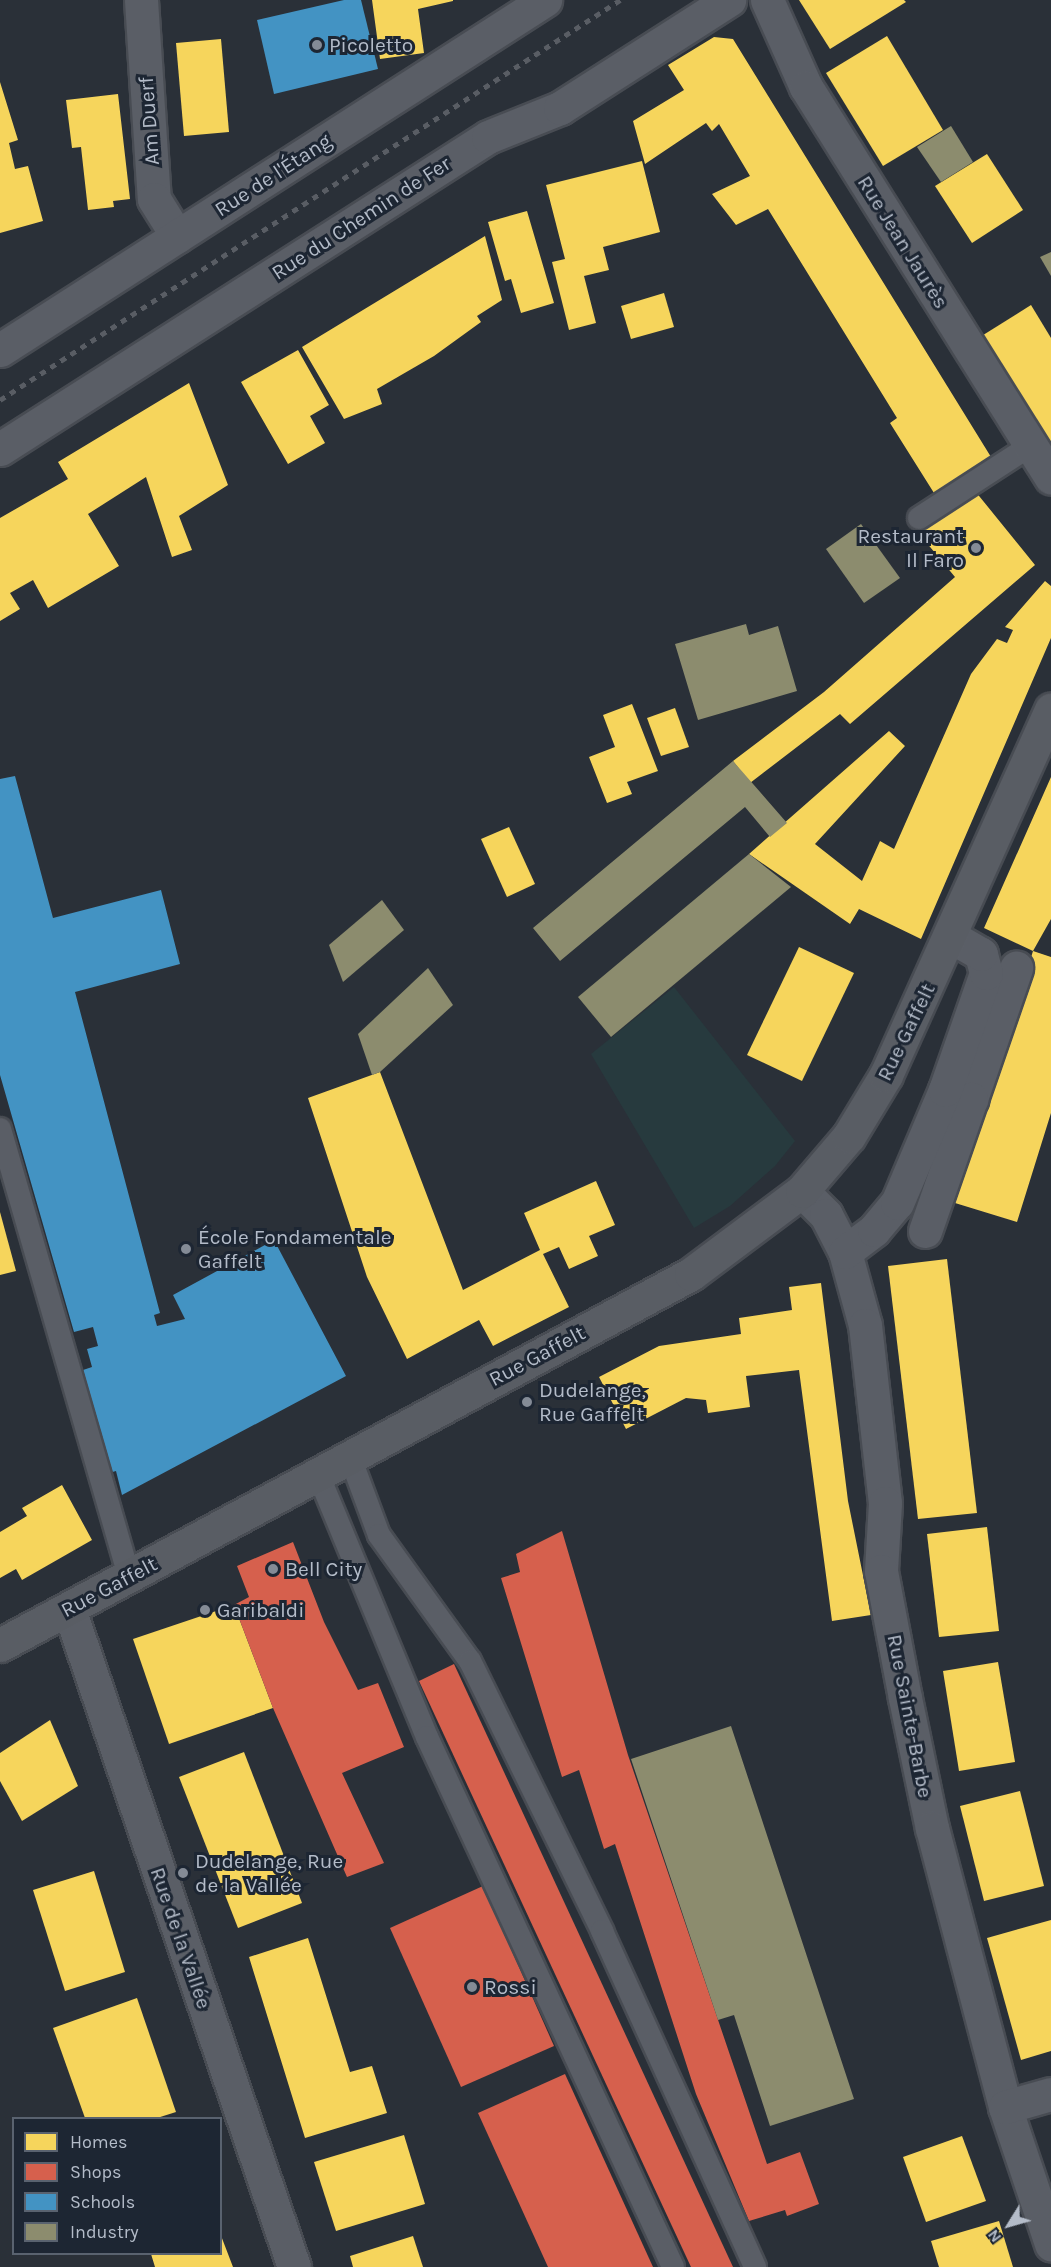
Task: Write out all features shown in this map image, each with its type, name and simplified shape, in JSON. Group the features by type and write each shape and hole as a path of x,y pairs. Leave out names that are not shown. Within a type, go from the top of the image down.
{"main road":[{"name":"Rue Gaffelt","path":"0,1645 691,1274 802,1191 849,1136 886,1075 951,937 1051,709"}],"street":[{"name":"Am Duerf","path":"141,0 154,199 177,236"},
{"name":"Rue de l'Étang","path":"0,350 545,0"},
{"name":"Rue du Chemin de Fer","path":"0,448 488,137 560,108 729,0"},
{"name":"Rue Jean Jaurès","path":"766,0 806,87 1051,478"},
{"path":"925,1231 986,973 981,954 951,937"},
{"path":"845,1252 874,1230 897,1203 958,1094 1016,968"},
{"name":"Rue Sainte-Barbe","path":"802,1191 826,1215 845,1252 865,1325 885,1503 881,1571 932,1828 1005,2107 1051,2244"},
{"name":"Rue de la Vallée","path":"69,1609 294,2267"},
{"path":"1005,2107 1051,2094"}],"lane":[{"path":"919,518 1030,446"},
{"path":"0,1129 129,1576"},
{"path":"350,1457 379,1535 470,1661 602,1931 755,2267"},
{"path":"318,1474 427,1737 673,2267"}],"green space":[{"path":"674,987 795,1141 775,1166 730,1206 694,1228 591,1054"}],"building: Homes":[{"path":"372,0 453,1 418,9 424,53 380,59"},
{"path":"799,0 904,0 906,2 830,49"},
{"path":"887,36 943,130 883,166 826,73"},
{"path":"714,37 733,39 991,457 934,493 890,423 897,418 768,209 736,225 712,194 750,176 719,124 712,131 706,123 645,164 633,121 684,90 668,65"},
{"path":"221,39 229,132 184,136 176,43"},
{"path":"0,82 18,140 9,143 15,169 28,166 43,221 0,233"},
{"path":"118,94 130,199 113,201 114,207 88,210 81,147 72,148 66,100"},
{"path":"987,154 1023,210 972,243 935,186"},
{"path":"642,161 660,232 603,247 609,270 584,276 596,323 569,330 552,262 565,259 546,185"},
{"path":"527,211 554,303 521,313 511,279 505,281 488,222"},
{"path":"485,236 502,300 477,316 481,322 434,356 377,389 382,404 344,419 302,347"},
{"path":"664,293 674,327 631,339 621,306"},
{"path":"1031,305 1051,338 1051,449 980,337"},
{"path":"298,350 329,405 310,416 325,443 288,464 241,382"},
{"path":"189,383 228,485 179,516 192,550 172,557 146,477 88,514 119,566 48,608 33,580 10,593 20,609 0,621 0,518 68,479 58,462"},
{"path":"971,486 1035,565 850,724 840,714 750,783 733,761 824,692 955,577 916,530"},
{"path":"1045,581 1051,586 1051,638 921,939 859,909 850,924 749,854 889,731 905,746 815,844 862,881 880,841 894,849 971,674 997,639 1007,643 1013,630 1005,627"},
{"path":"632,704 658,771 627,782 632,794 607,803 589,757 615,747 603,715"},
{"path":"675,708 689,747 661,756 647,718"},
{"path":"1051,777 1051,919 1033,951 984,928"},
{"path":"509,827 535,884 507,897 481,839"},
{"path":"799,947 854,973 802,1081 747,1055"},
{"path":"1033,951 1051,957 1051,1113 1017,1222 955,1203"},
{"path":"380,1072 463,1290 540,1250 524,1213 596,1181 615,1225 589,1236 598,1256 569,1269 559,1247 543,1254 569,1307 493,1346 479,1320 407,1359 367,1277 308,1098"},
{"path":"0,1212 16,1271 0,1275"},
{"path":"947,1259 977,1513 918,1519 888,1266"},
{"path":"821,1283 848,1501 871,1615 832,1621 799,1370 746,1376 750,1407 708,1413 706,1400 686,1398 626,1429 599,1377 659,1346 741,1334 739,1318 792,1310 789,1287"},
{"path":"62,1485 92,1540 22,1580 16,1569 0,1578 0,1532 27,1516 22,1508"},
{"path":"987,1527 999,1631 939,1637 927,1534"},
{"path":"234,1605 273,1708 169,1744 133,1639"},
{"path":"998,1662 1015,1762 959,1771 943,1671"},
{"path":"50,1720 78,1786 22,1821 0,1781 0,1753"},
{"path":"244,1752 302,1903 238,1928 179,1777"},
{"path":"1020,1791 1044,1886 984,1901 960,1806"},
{"path":"94,1871 125,1972 65,1991 33,1890"},
{"path":"1051,1920 1051,2051 1021,2060 987,1938"},
{"path":"308,1938 350,2072 372,2066 387,2113 305,2138 249,1957"},
{"path":"137,1998 176,2112 160,2117 85,2117 53,2028"},
{"path":"404,2135 425,2204 336,2231 314,2162"},
{"path":"962,2136 986,2201 926,2222 903,2157"},
{"path":"999,2221 1013,2267 939,2267 931,2241"},
{"path":"413,2236 423,2267 353,2267 350,2256"},
{"path":"222,2238 233,2267 155,2267 151,2255 222,2255"}],"building: Shops":[{"path":"562,1531 628,1755 767,2164 800,2152 819,2204 787,2216 785,2210 749,2221 696,2094 615,1844 604,1849 579,1770 562,1777 501,1578 520,1572 516,1554"},
{"path":"293,1542 324,1622 358,1690 378,1683 404,1747 342,1773 384,1863 347,1877 273,1708 234,1605 249,1597 237,1566"},
{"path":"454,1664 733,2267 691,2267 419,1681"},
{"name":"Rossi","path":"483,1886 554,2046 461,2087 390,1928"},
{"path":"565,2074 653,2267 548,2267 478,2113"}],"building: Schools":[{"name":"Picoletto","path":"344,0 361,0 378,69 274,94 257,20"},
{"path":"15,776 53,918 161,890 180,964 75,992 160,1313 154,1315 157,1326 185,1319 173,1295 274,1240 346,1376 122,1495 116,1471 109,1473 83,1370 92,1367 87,1349 98,1346 93,1327 74,1332 0,1075 0,779"}],"building: Industry":[{"path":"951,126 973,162 941,182 917,147"},
{"path":"1051,252 1051,276 1040,257"},
{"path":"861,524 900,578 864,603 826,549"},
{"path":"746,624 749,635 778,626 797,691 698,720 675,644"},
{"path":"733,761 787,823 770,837 745,807 560,961 533,928"},
{"path":"749,854 791,887 611,1037 578,997"},
{"path":"382,900 404,930 343,982 329,945"},
{"path":"428,968 453,1005 380,1072 372,1075 358,1034"},
{"path":"731,1726 854,2099 770,2126 734,2015 718,2020 631,1759"}],"railway":[{"path":"0,400 620,0"}],"place":[{"name":"Picoletto","path":"317,45"},
{"name":"Restaurant Il Faro","path":"976,548"},
{"name":"École Fondamentale Gaffelt","path":"186,1249"},
{"name":"Dudelange, Rue Gaffelt","path":"527,1402"},
{"name":"Bell City","path":"273,1569"},
{"name":"Garibaldi","path":"205,1610"},
{"name":"Dudelange, Rue de la Vallée","path":"183,1873"},
{"name":"Rossi","path":"472,1987"}]}
